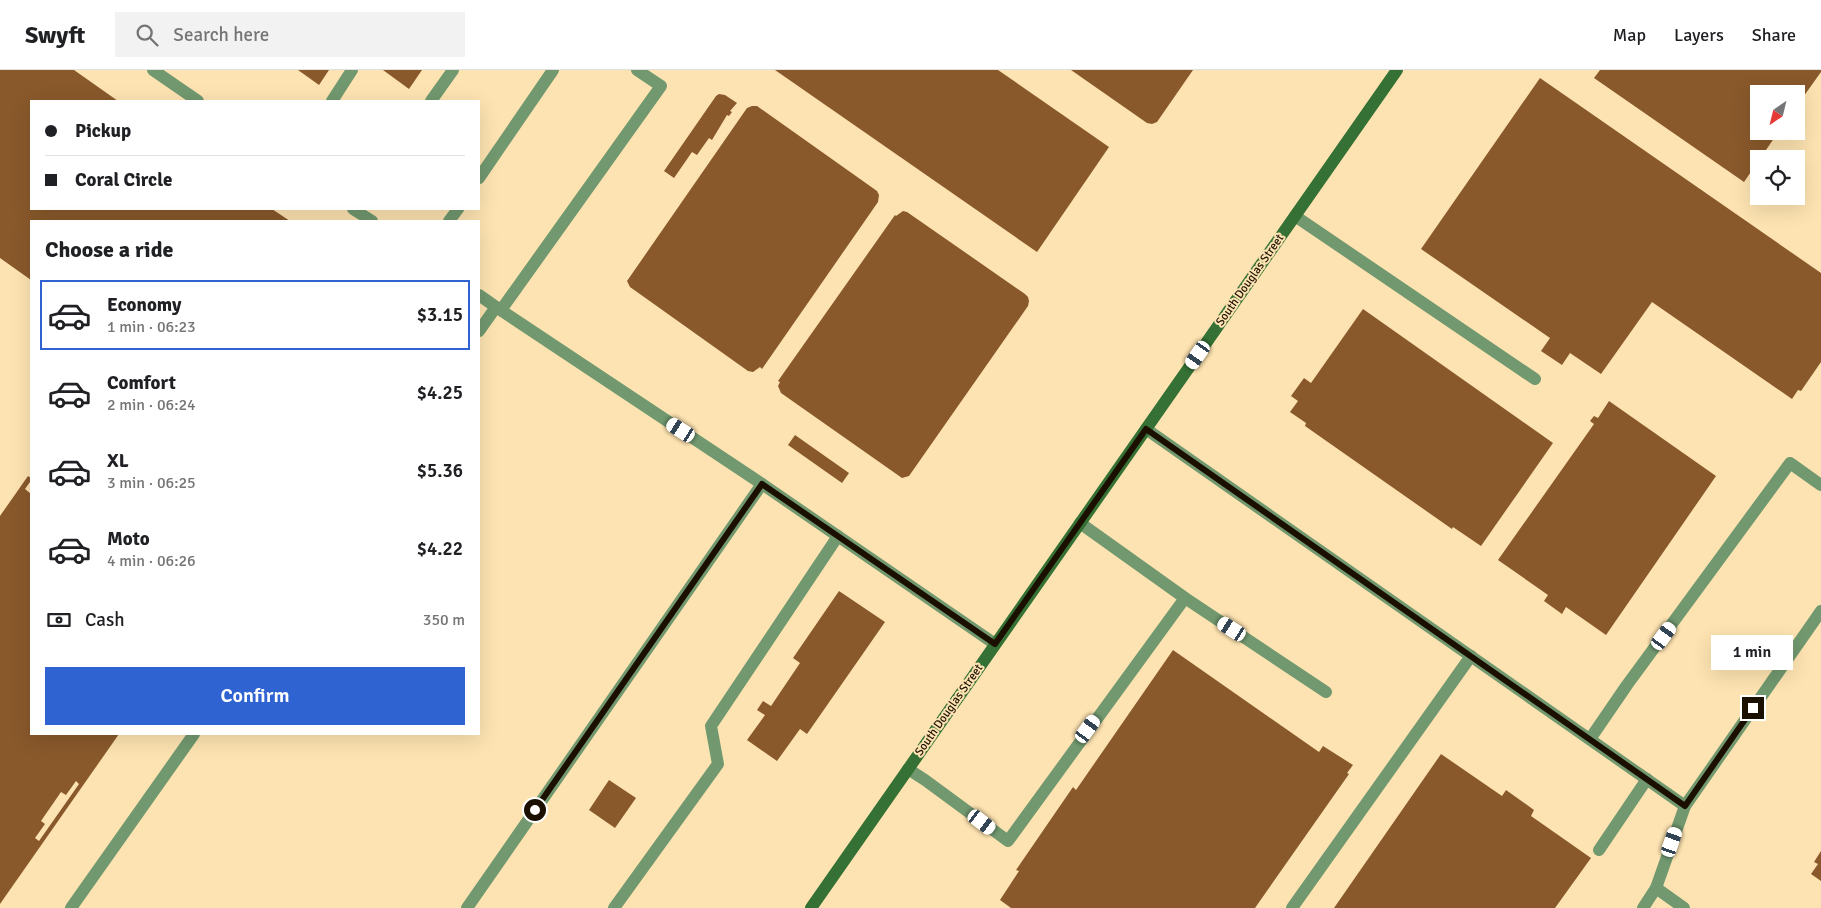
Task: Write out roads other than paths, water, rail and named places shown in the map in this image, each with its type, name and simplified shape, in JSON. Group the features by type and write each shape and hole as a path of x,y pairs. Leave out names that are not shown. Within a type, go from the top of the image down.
{"street":[{"path":"153,70 197,100"},
{"path":"333,100 352,70"},
{"path":"432,100 453,70"},
{"path":"480,177 553,70"},
{"path":"480,330 499,309 661,86 637,70"},
{"name":"South Douglas Street","path":"811,908 1397,70"},
{"path":"356,210 370,220"},
{"path":"1295,216 1535,379"},
{"path":"480,296 762,484 995,644"},
{"path":"1146,429 1685,806"},
{"path":"1590,739 1627,685 1790,463 1821,485"},
{"path":"466,908 762,484"},
{"path":"1080,523 1185,598 1326,692"},
{"path":"614,908 718,764 711,726 838,536"},
{"path":"908,769 1008,841 1185,598"},
{"path":"1643,908 1656,888 1685,806 1821,611"},
{"path":"1292,908 1471,656"},
{"path":"71,908 193,735"},
{"path":"1599,850 1648,779"},
{"path":"1656,888 1684,908"}]}
